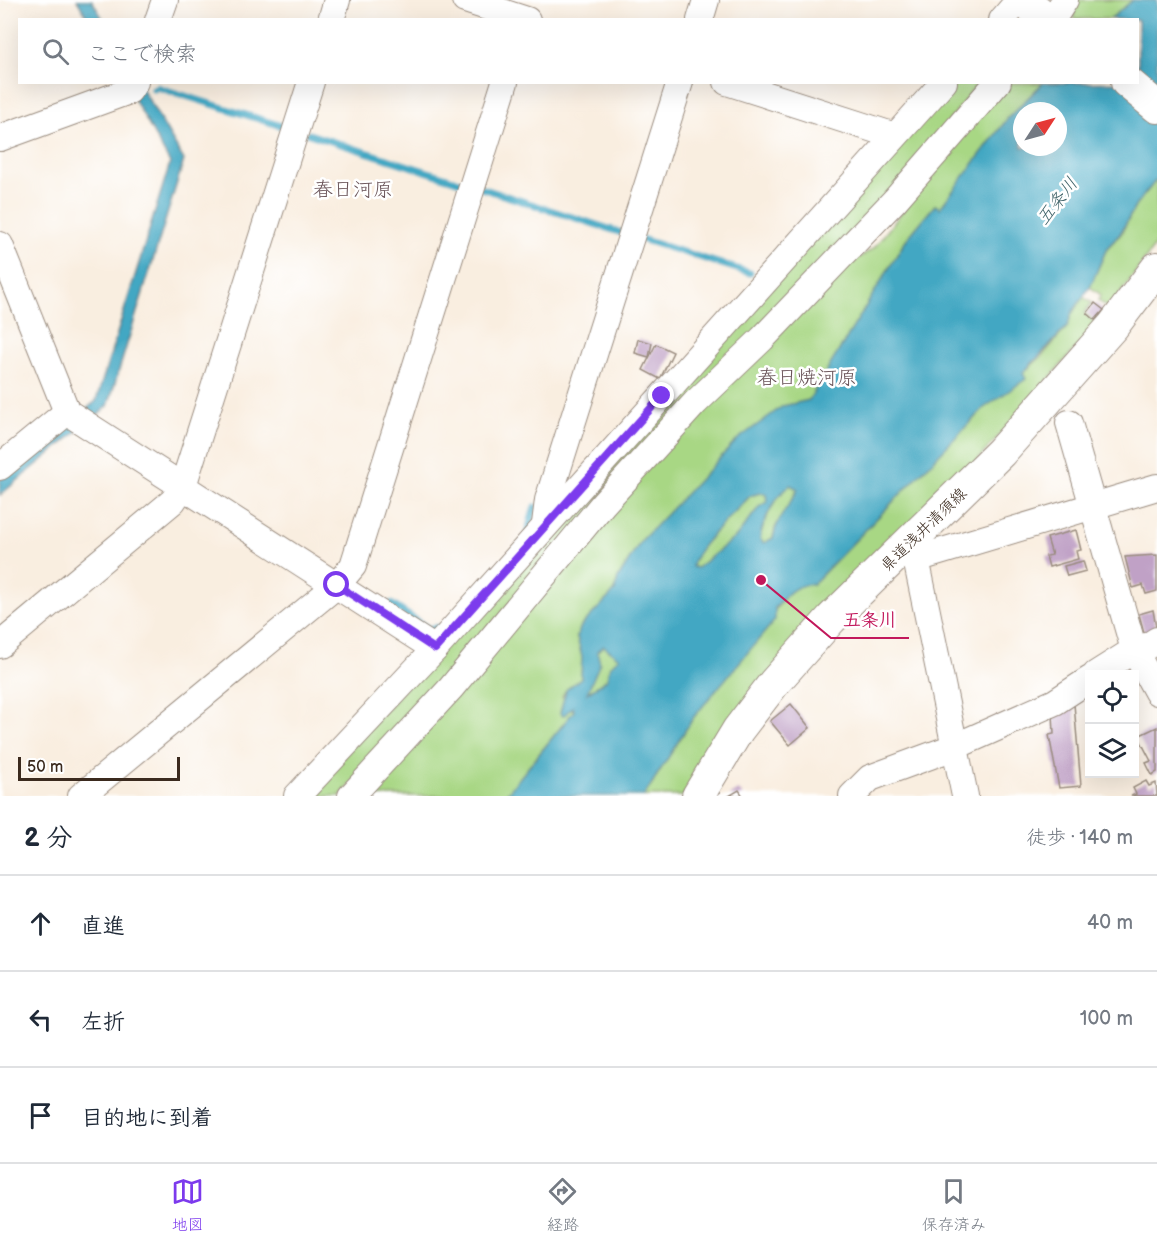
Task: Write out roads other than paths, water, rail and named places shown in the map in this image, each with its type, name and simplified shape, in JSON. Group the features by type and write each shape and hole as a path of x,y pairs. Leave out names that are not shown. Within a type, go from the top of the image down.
{"main road":[{"path":"1021,0 1048,18"},
{"path":"1129,84 1157,107"},
{"name":"県道浅井清須線","path":"698,796 738,730 774,683 831,619 914,549 1113,326 1157,268"}],"street":[{"path":"159,18 165,0"},
{"path":"332,18 337,0"},
{"path":"465,0 523,18"},
{"path":"526,18 531,0"},
{"path":"701,18 706,0"},
{"path":"1004,18 1021,0"},
{"path":"1052,18 1065,0"},
{"path":"0,645 173,501 183,486 310,84"},
{"path":"81,796 337,585 353,566 504,84"},
{"path":"544,525 548,500 679,84"},
{"path":"733,84 895,136"},
{"path":"297,796 435,649 942,84"},
{"path":"351,796 451,688 603,504 695,403 762,339 887,208 996,84"},
{"path":"0,138 132,87"},
{"path":"0,245 78,419 435,649"},
{"path":"0,467 78,419"},
{"path":"1069,423 1134,650 1157,692"},
{"path":"964,796 914,549 1092,506 1157,487"},
{"path":"1104,670 1134,650 1146,647 1157,640"},
{"path":"852,796 870,778 954,747 1055,702 1085,682"}],"water":[{"path":"77,0 92,0 102,18 87,18"},
{"path":"1133,0 1157,0 1157,179 1136,205 1120,234 1107,248 1090,287 1072,313 1067,327 1023,373 1026,379 984,408 813,584 796,588 783,599 775,608 775,620 693,718 644,796 505,796 574,711 573,707 563,716 560,713 566,690 581,678 582,657 577,637 581,626 615,591 618,578 641,541 738,439 783,406 809,400 906,240 935,205 940,208 1013,113 1013,156 1067,156 1067,102 1024,102 1042,84 1139,84 1139,18 1111,18","holes":["790,485 798,489 780,518 773,538 764,543 760,539 775,502","766,494 767,502 759,507 737,536 697,568 692,567 694,559 707,541 750,496","604,646 619,658 610,666 607,679 587,693 600,663 597,651"]},
{"path":"126,84 140,84 184,160 108,406 0,495 0,480 96,401 170,163"}],"waterway":[{"path":"154,89 157,87 288,128"},
{"path":"309,134 463,183"},
{"path":"481,188 622,233"},
{"path":"641,239 750,273"},
{"path":"528,531 535,507"},
{"path":"391,604 428,629 444,627"}],"place":[{"name":"五条川","path":"761,580"}],"district":[{"name":"春日河原","path":"353,189"},
{"name":"春日焼河原","path":"807,377"}]}
